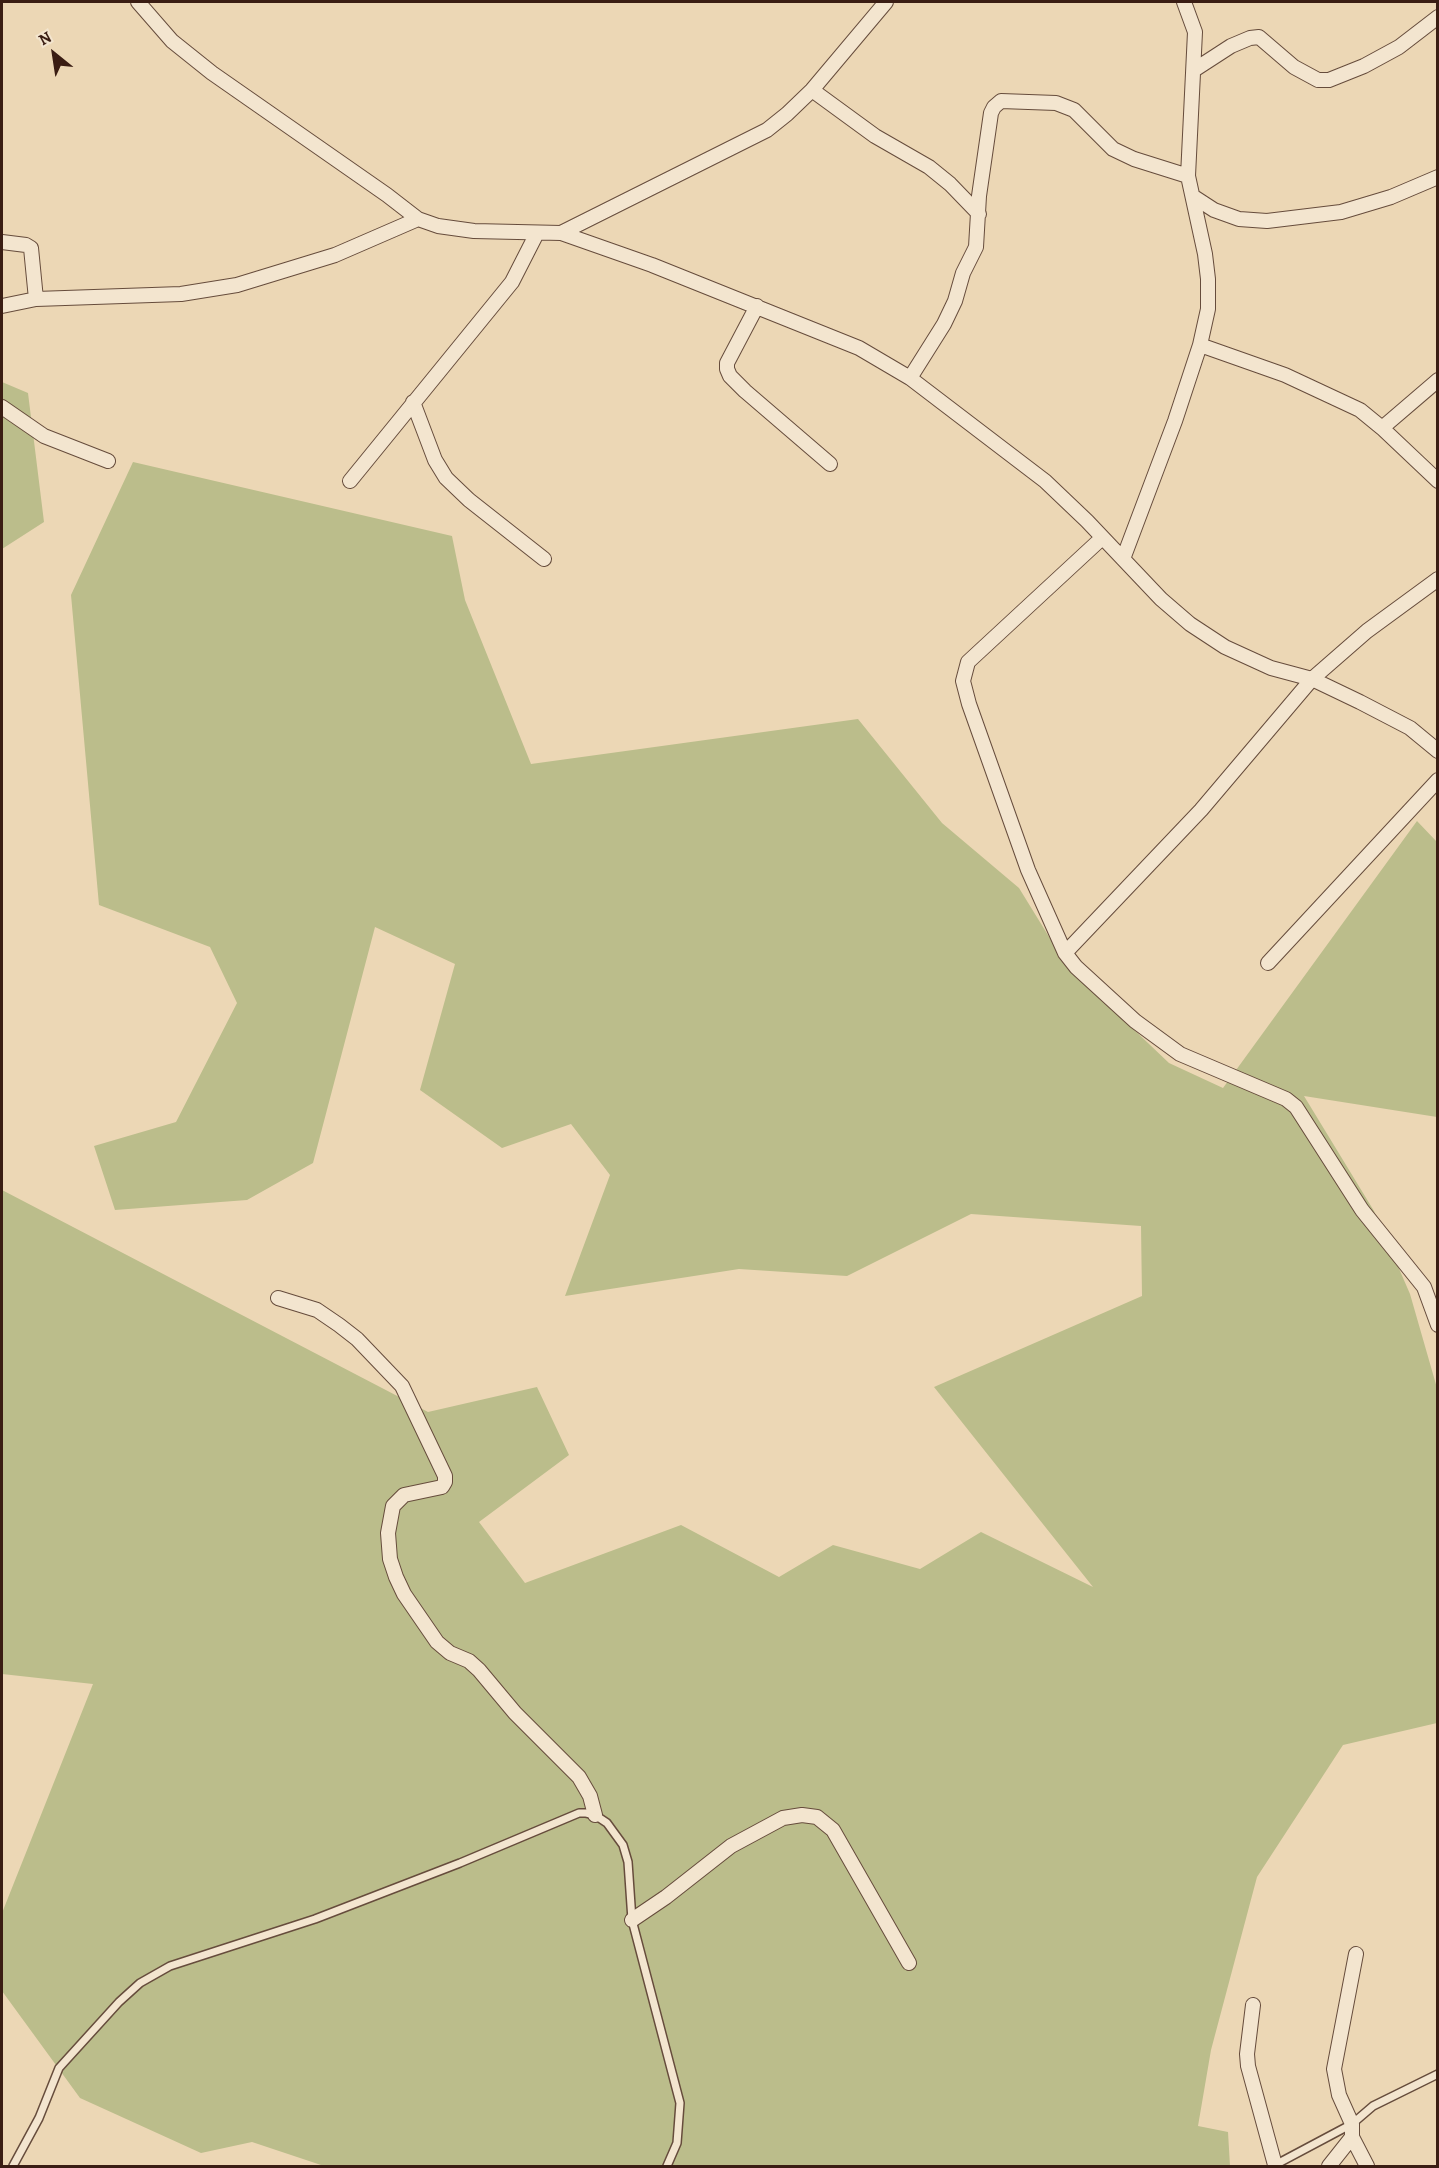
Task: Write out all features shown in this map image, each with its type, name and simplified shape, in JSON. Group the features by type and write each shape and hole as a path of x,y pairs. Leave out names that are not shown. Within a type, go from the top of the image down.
{"street":[{"path":"138,2 172,41 212,73 418,219 438,226 474,231 561,233 652,265 859,348 910,378 1045,481 1161,599 1190,624 1225,647 1270,668 1312,680 1360,702 1410,728 1437,751"},
{"path":"561,233 767,130 812,90 886,2"},
{"path":"1123,559 1175,421 1200,345 1208,309 1208,279 1194,197 1188,176 1195,32 1184,2"},
{"path":"1194,70 1232,46 1250,38 1259,37 1294,67 1318,80 1329,80 1364,66 1399,47 1437,17"},
{"path":"812,90 875,136 929,167 950,184 979,214"},
{"path":"910,378 956,301 963,273 976,247 991,113 1001,101 1056,103 1074,110 1113,149 1134,159 1188,176"},
{"path":"1194,197 1214,210 1239,219 1267,221 1341,212 1391,197 1437,177"},
{"path":"2,306 36,299 181,294 237,285 335,255 418,219"},
{"path":"350,481 512,282 537,232"},
{"path":"2,242 26,245 31,248 36,299"},
{"path":"757,306 727,363 730,376 830,464"},
{"path":"1200,345 1285,375 1360,410 1383,428 1437,481"},
{"path":"1383,428 1437,380"},
{"path":"413,402 435,460 446,478 469,500 544,559"},
{"path":"2,407 44,436 108,461"},
{"path":"1102,538 968,662 963,681 1029,870 1065,953 1076,967 1135,1021 1180,1054 1286,1099 1296,1107 1362,1210 1424,1287 1436,1309 1437,1325"},
{"path":"1065,953 1201,810 1312,680 1367,631 1437,579"},
{"path":"1268,963 1437,780"},
{"path":"278,1298 317,1310 325,1315 357,1339 402,1386 445,1476 445,1482 442,1487 404,1496 393,1506 388,1533 390,1559 396,1577 404,1594 437,1642 450,1653 469,1661 479,1670 515,1713 579,1777 590,1796 595,1815"},
{"path":"632,1920 666,1898 731,1846 783,1818 802,1815 817,1817 833,1830 909,1963"},
{"path":"1356,1954 1334,2068 1339,2095 1367,2166"},
{"path":"1252,2005 1247,2054 1249,2073 1274,2166"},
{"path":"1329,2166 1352,2131"}],"lane":[{"path":"13,2166 39,2118 59,2068 119,2002 140,1983 170,1966 315,1919 460,1863 579,1813 595,1815 607,1823 623,1845 628,1862 632,1920 680,2103 677,2143 667,2166"},
{"path":"1274,2166 1352,2131 1373,2106 1437,2074"}],"green space":[{"path":"2,382 28,393 44,522 2,549"},
{"path":"133,462 452,536 465,600 531,764 858,719 942,823 1019,888 1067,966 1169,1063 1223,1088 1417,821 1437,842 1437,1117 1304,1096 1374,1211 1410,1294 1437,1388 1437,1723 1343,1745 1257,1877 1211,2050 1198,2126 1228,2132 1230,2166 324,2166 252,2142 201,2153 80,2098 2,1991 2,1913 93,1684 2,1674 2,1190 428,1412 537,1387 569,1455 479,1522 525,1583 681,1525 779,1577 833,1545 920,1569 981,1532 1093,1587 934,1387 1142,1296 1141,1226 971,1214 847,1276 739,1269 565,1296 610,1175 571,1124 502,1148 420,1090 455,964 375,927 313,1163 247,1200 115,1210 94,1146 176,1122 237,1003 210,947 99,905 71,595"}]}
